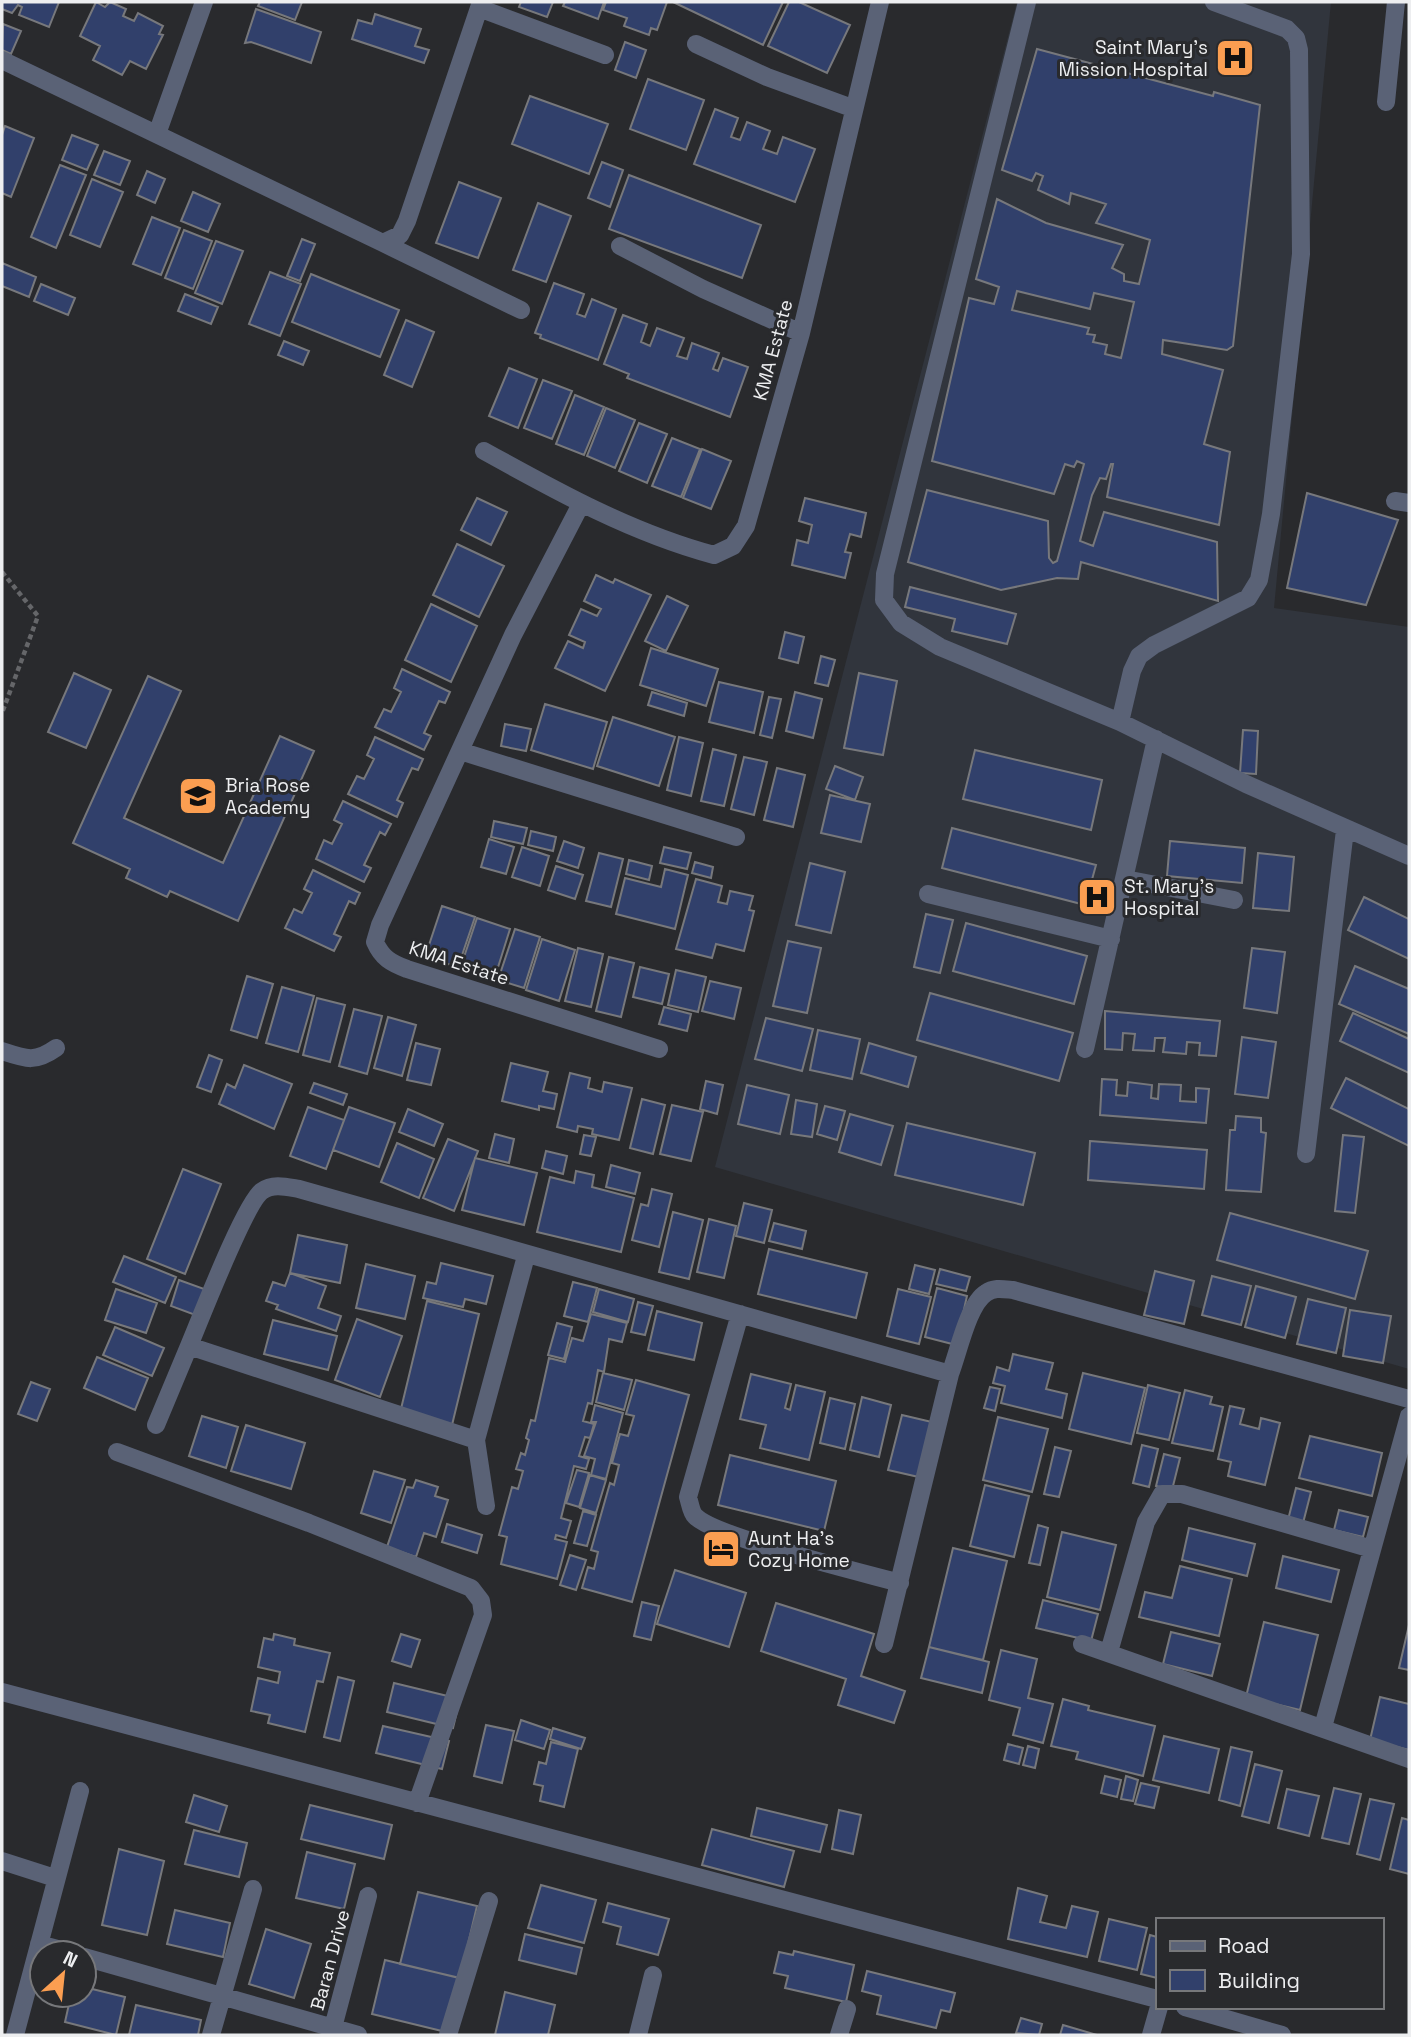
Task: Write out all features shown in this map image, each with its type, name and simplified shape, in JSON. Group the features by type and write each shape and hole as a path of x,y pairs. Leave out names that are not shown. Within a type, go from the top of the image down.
{"street":[{"path":"157,134 204,2"},
{"name":"KMA Estate","path":"484,451 581,505 704,552 714,555 733,546 746,526 801,333 852,108 880,2"},
{"path":"1027,2 885,574 884,600 901,624 940,647 1120,722 1345,830 1409,856"},
{"path":"1120,722 1132,671 1139,656 1154,645 1248,598 1259,580 1271,514 1301,254 1299,50 1296,38 1287,29 1214,2"},
{"path":"1386,102 1396,2"},
{"path":"383,243 400,235 407,221 480,5 606,55"},
{"path":"696,44 767,76 852,108"},
{"path":"2,60 521,310"},
{"path":"620,246 703,289 801,333"},
{"name":"KMA Estate","path":"581,505 513,635 374,942 379,953 391,963 407,970 659,1049"},
{"path":"1085,1049 1156,740"},
{"path":"460,751 736,837"},
{"path":"1306,1154 1345,830"},
{"path":"1125,879 1234,900"},
{"path":"928,894 1111,939"},
{"path":"2,1051 23,1058 41,1059 56,1048"},
{"path":"156,1425 242,1224 261,1191 276,1186 299,1189 526,1256 950,1374"},
{"path":"486,1506 476,1440 526,1256"},
{"path":"884,1644 950,1374 972,1310 984,1293 997,1288 1013,1290 1409,1399"},
{"path":"740,1314 688,1496 694,1515 707,1525 747,1540 900,1583"},
{"path":"189,1346 476,1440"},
{"path":"1323,1727 1409,1416"},
{"path":"117,1452 309,1523 471,1588 481,1601 483,1615 417,1803"},
{"path":"1109,1652 1146,1522 1162,1494 1182,1494 1372,1549"},
{"path":"1082,1644 1409,1759"},
{"path":"2,1692 1156,1999"},
{"path":"40,1939 80,1791"},
{"path":"2,1861 55,1878"},
{"path":"211,2035 253,1889"},
{"name":"Baran Drive","path":"332,2032 368,1896"},
{"path":"448,2035 489,1901"},
{"path":"98,1961 221,1996 332,2032 358,2035"},
{"path":"638,2035 653,1975"},
{"path":"15,2035 28,1986"},
{"path":"839,2035 847,2009"},
{"path":"1151,2035 1158,2009"},
{"path":"1192,2009 1282,2035"}],"path":[{"path":"2,572 38,616 2,713"}],"shaded area":[{"name":"St. Mary's Hospital","path":"1017,2 1331,2 1274,608 1409,627 1409,1369 715,1167"}],"building":[{"path":"2,2 59,2 49,27 19,15 22,7 18,5 12,13 2,9"},
{"path":"96,2 105,7 110,2 126,9 123,16 134,21 138,13 163,26 159,34 163,35 146,69 130,61 122,75 93,60 100,46 80,36"},
{"path":"260,2 302,2 295,20 258,6"},
{"path":"521,2 553,2 547,17 519,7"},
{"path":"565,2 604,2 598,19 563,6"},
{"path":"606,2 667,2 657,30 651,28 649,35 624,26 627,18 603,10"},
{"path":"673,2 783,2 763,45"},
{"path":"789,2 799,2 850,25 827,73 768,46"},
{"path":"256,9 321,32 311,63 251,42 245,43"},
{"path":"375,14 421,29 415,46 429,50 424,63 352,39 358,20 372,24"},
{"path":"3,24 21,31 11,54 2,50"},
{"path":"625,42 646,50 636,78 615,70"},
{"path":"1037,49 1213,96 1214,92 1260,105 1233,346 1227,350 1163,340 1162,354 1223,370 1204,444 1230,452 1219,525 1107,497 1111,464 1106,479 1100,478 1092,495 1080,541 1093,546 1104,512 1217,542 1218,601 1081,562 1078,579 1057,578 1001,590 908,562 927,490 1048,521 1049,558 1053,563 1057,561 1084,464 1077,461 1074,467 1065,464 1054,494 932,461 969,298 994,304 999,287 976,279 997,199 1046,223 1123,245 1112,268 1124,274 1124,281 1139,284 1150,240 1096,223 1106,204 1071,193 1069,204 1038,190 1043,176 1036,173 1032,181 1002,170","holes":["1017,291 1090,309 1094,293 1134,302 1121,358 1105,354 1107,345 1093,342 1095,335 1087,334 1089,328 1012,310"]},
{"path":"648,79 704,100 686,150 630,129"},
{"path":"530,96 608,124 589,174 512,144"},
{"path":"715,109 738,118 731,137 740,140 747,122 770,131 763,149 777,154 783,137 815,149 795,202 694,164"},
{"path":"5,126 34,138 11,197 2,193 2,135"},
{"path":"72,135 98,145 87,170 62,160"},
{"path":"104,151 130,161 120,185 94,175"},
{"path":"602,162 623,170 610,207 588,198"},
{"path":"60,165 86,175 56,248 31,237"},
{"path":"147,171 165,179 155,203 137,195"},
{"path":"629,175 761,225 742,278 609,229"},
{"path":"92,179 123,192 100,247 70,235"},
{"path":"459,182 501,198 478,258 436,243"},
{"path":"193,192 220,204 208,232 181,221"},
{"path":"538,203 571,216 546,282 513,270"},
{"path":"152,217 180,228 161,275 133,264"},
{"path":"184,230 212,241 193,289 165,278"},
{"path":"302,239 315,244 300,281 287,276"},
{"path":"216,241 243,251 222,304 195,293"},
{"path":"2,263 36,277 29,297 2,286"},
{"path":"270,272 301,284 280,336 249,324"},
{"path":"311,274 399,310 380,357 292,322"},
{"path":"554,283 584,294 577,314 585,317 592,299 616,309 598,360 540,338 541,335 535,333"},
{"path":"41,284 75,298 68,315 34,301"},
{"path":"185,294 218,307 211,324 178,311"},
{"path":"623,315 647,324 641,342 650,346 657,328 684,338 677,356 687,359 692,343 719,353 713,369 718,371 723,358 748,367 730,417 627,378 629,374 604,364"},
{"path":"406,320 434,332 412,387 384,375"},
{"path":"284,341 309,351 303,365 278,355"},
{"path":"509,368 537,379 518,428 489,416"},
{"path":"543,380 572,391 552,439 524,428"},
{"path":"575,395 604,407 584,455 556,444"},
{"path":"606,408 635,420 615,468 587,456"},
{"path":"639,423 667,434 647,483 619,471"},
{"path":"672,438 700,449 681,497 652,486"},
{"path":"702,449 731,461 711,509 683,498"},
{"path":"1307,493 1398,520 1366,605 1287,588"},
{"path":"477,498 507,512 491,545 461,530"},
{"path":"805,498 866,513 861,537 850,534 845,552 851,553 845,578 792,565 797,540 808,543 812,525 799,521"},
{"path":"457,544 504,566 479,617 433,595"},
{"path":"596,575 613,583 615,579 651,595 605,691 555,668 568,641 583,648 585,642 569,635 581,609 597,616 601,609 584,601"},
{"path":"910,587 1016,614 1007,644 952,631 955,619 905,607"},
{"path":"667,596 688,606 666,651 645,641"},
{"path":"431,604 477,626 451,682 405,660"},
{"path":"785,632 804,637 798,663 779,658"},
{"path":"651,648 718,669 706,706 640,685"},
{"path":"821,656 835,660 828,686 815,683"},
{"path":"402,669 450,692 445,703 439,701 424,733 431,736 424,750 375,727 384,709 391,712 401,692 394,688"},
{"path":"74,673 111,690 86,748 48,732"},
{"path":"859,673 897,681 883,755 844,748"},
{"path":"148,676 181,691 124,818 223,863 280,736 314,751 238,921 170,891 167,897 126,878 130,869 73,843"},
{"path":"719,682 763,692 754,733 709,722"},
{"path":"652,692 687,703 684,716 648,705"},
{"path":"795,692 822,699 813,738 786,731"},
{"path":"769,697 781,699 772,738 760,735"},
{"path":"545,704 607,722 593,769 531,750"},
{"path":"613,717 675,737 659,786 597,766"},
{"path":"505,724 531,729 526,751 501,746"},
{"path":"1243,730 1258,731 1256,774 1240,773"},
{"path":"375,737 423,759 418,770 412,768 397,800 403,803 397,817 348,794 357,776 364,779 374,759 367,755"},
{"path":"679,737 703,743 691,796 667,790"},
{"path":"713,749 736,755 724,806 701,801"},
{"path":"975,750 1102,780 1091,830 963,799"},
{"path":"744,757 767,762 754,815 731,809"},
{"path":"835,766 863,777 855,800 826,789"},
{"path":"777,768 805,775 793,827 764,820"},
{"path":"830,795 870,804 861,842 821,833"},
{"path":"343,801 391,824 385,835 380,832 364,865 371,868 364,882 316,859 324,840 332,844 342,824 334,820"},
{"path":"494,821 527,828 523,844 491,837"},
{"path":"952,828 1096,865 1085,905 942,868"},
{"path":"531,831 556,837 553,851 528,845"},
{"path":"489,839 514,847 506,874 481,867"},
{"path":"564,841 584,848 578,868 557,861"},
{"path":"1170,841 1245,848 1242,883 1167,876"},
{"path":"522,847 549,856 540,886 512,877"},
{"path":"664,847 691,853 687,869 660,863"},
{"path":"599,853 623,859 611,907 586,901"},
{"path":"1258,853 1294,857 1289,911 1253,908"},
{"path":"629,860 652,866 649,880 626,874"},
{"path":"695,862 713,867 711,878 692,873"},
{"path":"810,863 845,872 831,933 796,925"},
{"path":"556,866 583,875 575,899 548,890"},
{"path":"665,869 688,875 675,929 616,914 625,878 661,887"},
{"path":"313,870 360,893 355,904 349,901 334,934 341,937 334,951 285,928 294,909 302,913 312,893 304,889"},
{"path":"696,879 722,886 718,902 727,904 730,891 753,896 749,910 754,911 744,951 716,944 712,958 676,949"},
{"path":"1364,897 1409,919 1409,959 1348,930"},
{"path":"442,906 475,917 458,967 425,957"},
{"path":"926,914 953,920 940,973 914,967"},
{"path":"477,918 510,929 494,980 460,969"},
{"path":"966,923 1087,956 1074,1004 953,971"},
{"path":"515,929 540,937 524,988 498,980"},
{"path":"542,939 575,950 559,1001 526,990"},
{"path":"788,941 821,948 807,1013 773,1006"},
{"path":"578,948 603,954 591,1007 565,1001"},
{"path":"1252,948 1285,952 1277,1013 1244,1008"},
{"path":"609,957 634,963 621,1017 596,1011"},
{"path":"1355,966 1409,989 1409,1034 1339,1004"},
{"path":"640,967 669,974 662,1004 633,997"},
{"path":"676,970 706,977 698,1012 668,1005"},
{"path":"247,976 273,984 257,1038 231,1030"},
{"path":"710,981 741,988 734,1019 702,1011"},
{"path":"282,987 314,996 298,1052 266,1043"},
{"path":"930,993 1073,1033 1059,1081 917,1040"},
{"path":"317,998 345,1005 330,1062 303,1055"},
{"path":"664,1007 691,1014 687,1031 659,1024"},
{"path":"354,1009 382,1016 367,1074 339,1066"},
{"path":"1105,1011 1220,1021 1216,1056 1199,1055 1200,1043 1187,1042 1186,1054 1163,1052 1165,1038 1155,1038 1154,1051 1133,1050 1135,1034 1123,1033 1122,1050 1105,1049"},
{"path":"1353,1013 1409,1039 1409,1073 1340,1041"},
{"path":"388,1017 416,1025 402,1076 374,1068"},
{"path":"766,1018 813,1029 802,1071 755,1059"},
{"path":"818,1030 860,1039 852,1079 810,1070"},
{"path":"1242,1037 1276,1042 1268,1098 1235,1094"},
{"path":"416,1043 440,1049 431,1085 407,1080"},
{"path":"869,1043 916,1057 908,1087 861,1073"},
{"path":"209,1055 222,1060 211,1092 197,1087"},
{"path":"511,1063 548,1072 543,1091 557,1094 554,1109 539,1106 539,1110 502,1101"},
{"path":"244,1065 292,1084 274,1129 219,1104 227,1084 235,1088"},
{"path":"570,1073 590,1078 588,1088 602,1092 604,1082 632,1088 619,1140 592,1134 593,1129 578,1126 577,1132 557,1127"},
{"path":"1346,1078 1409,1109 1409,1146 1331,1108"},
{"path":"1102,1079 1117,1080 1116,1095 1127,1096 1128,1082 1152,1085 1151,1098 1158,1099 1159,1084 1181,1085 1180,1101 1196,1102 1196,1088 1209,1089 1206,1123 1100,1115"},
{"path":"706,1081 723,1085 717,1114 700,1109"},
{"path":"314,1083 347,1094 343,1105 310,1093"},
{"path":"747,1085 789,1095 780,1134 738,1124"},
{"path":"642,1099 665,1105 653,1154 630,1148"},
{"path":"796,1100 817,1104 812,1137 791,1134"},
{"path":"672,1105 703,1112 691,1161 660,1154"},
{"path":"825,1106 845,1111 837,1140 817,1134"},
{"path":"308,1107 344,1120 326,1169 290,1156"},
{"path":"349,1107 395,1123 379,1167 333,1150"},
{"path":"408,1109 443,1124 434,1146 399,1132"},
{"path":"850,1114 893,1126 881,1165 839,1152"},
{"path":"1236,1116 1261,1118 1261,1132 1266,1133 1261,1192 1226,1190 1230,1130 1235,1130"},
{"path":"907,1123 1035,1153 1023,1205 895,1175"},
{"path":"495,1134 514,1139 509,1163 489,1158"},
{"path":"584,1135 596,1137 591,1156 580,1154"},
{"path":"1343,1135 1364,1137 1355,1213 1335,1211"},
{"path":"448,1139 478,1151 454,1211 423,1198"},
{"path":"1090,1141 1207,1150 1204,1189 1088,1180"},
{"path":"397,1143 434,1159 419,1198 381,1182"},
{"path":"546,1151 567,1156 563,1174 542,1168"},
{"path":"475,1158 537,1173 524,1225 462,1210"},
{"path":"611,1165 640,1173 635,1194 606,1187"},
{"path":"183,1169 221,1184 185,1274 147,1259"},
{"path":"576,1171 594,1175 592,1187 634,1198 621,1252 537,1232 550,1177 574,1183"},
{"path":"652,1189 672,1194 659,1247 632,1240 641,1204 648,1206"},
{"path":"744,1203 772,1210 764,1243 736,1236"},
{"path":"673,1212 703,1220 689,1279 659,1272"},
{"path":"1230,1213 1368,1251 1355,1299 1217,1260"},
{"path":"709,1219 736,1226 724,1278 697,1272"},
{"path":"774,1223 806,1231 802,1249 769,1241"},
{"path":"298,1235 347,1245 340,1283 290,1273"},
{"path":"769,1249 867,1273 856,1318 758,1294"},
{"path":"124,1256 176,1277 165,1303 113,1282"},
{"path":"441,1263 493,1276 486,1304 465,1299 463,1307 423,1298 427,1282 436,1284"},
{"path":"366,1264 415,1276 405,1319 356,1308"},
{"path":"915,1265 935,1270 929,1294 909,1289"},
{"path":"940,1269 970,1277 966,1291 936,1284"},
{"path":"1155,1271 1194,1281 1184,1324 1144,1315"},
{"path":"290,1273 326,1286 318,1308 341,1316 336,1331 276,1309 278,1305 266,1301 273,1282 285,1286"},
{"path":"1212,1276 1251,1286 1241,1325 1202,1315"},
{"path":"179,1280 207,1290 198,1316 171,1306"},
{"path":"573,1282 597,1288 588,1322 564,1316"},
{"path":"1256,1286 1296,1297 1285,1338 1245,1327"},
{"path":"937,1288 967,1296 956,1345 925,1337"},
{"path":"116,1289 157,1303 146,1333 105,1320"},
{"path":"599,1289 634,1299 628,1322 593,1312"},
{"path":"898,1289 931,1297 919,1344 887,1336"},
{"path":"1308,1299 1346,1308 1336,1353 1297,1344"},
{"path":"427,1301 479,1314 452,1425 400,1413"},
{"path":"638,1302 653,1306 645,1335 631,1332"},
{"path":"1350,1310 1391,1316 1383,1363 1343,1356"},
{"path":"657,1311 702,1323 694,1360 648,1350"},
{"path":"591,1314 627,1323 622,1342 609,1339 604,1372 598,1370 592,1404 588,1403 583,1421 594,1424 590,1438 585,1437 579,1456 589,1459 586,1469 574,1466 561,1518 571,1521 566,1538 556,1535 555,1539 567,1542 557,1579 501,1564 507,1537 499,1535 512,1487 518,1489 523,1471 516,1469 521,1453 525,1455 529,1440 526,1438 531,1420 535,1421 549,1358 565,1362 572,1338 583,1341"},
{"path":"357,1319 402,1336 380,1397 335,1380"},
{"path":"273,1320 337,1336 328,1370 264,1354"},
{"path":"557,1323 572,1327 564,1359 548,1355"},
{"path":"115,1327 164,1348 152,1376 103,1355"},
{"path":"1013,1354 1053,1363 1046,1389 1067,1394 1062,1418 1001,1403 1005,1386 993,1383 997,1367 1009,1371"},
{"path":"97,1357 148,1378 135,1410 84,1388"},
{"path":"603,1373 632,1380 624,1410 596,1402"},
{"path":"1083,1373 1145,1388 1131,1444 1069,1429"},
{"path":"751,1374 791,1384 785,1408 790,1410 796,1385 825,1392 809,1460 760,1448 766,1425 740,1419"},
{"path":"636,1380 689,1395 632,1602 582,1588 588,1567 594,1569 598,1552 591,1550 610,1483 614,1485 619,1465 612,1463 620,1434 628,1436 634,1416 626,1414"},
{"path":"31,1382 50,1389 37,1421 18,1414"},
{"path":"1148,1385 1180,1393 1169,1440 1137,1433"},
{"path":"990,1387 1000,1389 995,1411 984,1408"},
{"path":"1185,1390 1212,1397 1210,1404 1223,1407 1213,1451 1172,1443"},
{"path":"862,1397 891,1405 879,1457 850,1450"},
{"path":"830,1398 855,1404 845,1449 820,1443"},
{"path":"595,1405 623,1413 606,1479 591,1475 595,1459 584,1456 596,1422 591,1422"},
{"path":"1230,1406 1244,1409 1240,1424 1259,1429 1261,1418 1280,1423 1265,1485 1228,1476 1231,1462 1218,1459"},
{"path":"902,1415 936,1423 923,1478 888,1470"},
{"path":"202,1416 238,1427 226,1468 189,1456"},
{"path":"998,1417 1048,1429 1032,1492 983,1480"},
{"path":"246,1425 305,1443 291,1489 231,1471"},
{"path":"1310,1436 1382,1453 1372,1496 1299,1478"},
{"path":"1142,1445 1158,1449 1149,1487 1133,1483"},
{"path":"1055,1447 1071,1451 1059,1497 1044,1494"},
{"path":"1164,1454 1180,1458 1172,1490 1156,1486"},
{"path":"730,1455 836,1481 824,1531 718,1505"},
{"path":"577,1470 589,1473 579,1507 566,1503"},
{"path":"374,1471 405,1480 391,1523 361,1513"},
{"path":"590,1475 606,1480 596,1513 580,1508"},
{"path":"416,1480 438,1487 435,1496 448,1500 436,1537 424,1533 416,1557 387,1547 407,1487 413,1488"},
{"path":"985,1485 1029,1496 1014,1557 970,1546"},
{"path":"1296,1488 1311,1492 1303,1523 1288,1520"},
{"path":"1339,1510 1368,1517 1363,1537 1334,1530"},
{"path":"583,1511 596,1515 587,1546 574,1543"},
{"path":"447,1524 482,1535 477,1553 442,1542"},
{"path":"1038,1525 1048,1528 1040,1565 1029,1563"},
{"path":"1189,1528 1255,1544 1247,1576 1182,1560"},
{"path":"1062,1532 1116,1545 1100,1610 1047,1597"},
{"path":"953,1548 1007,1561 983,1660 929,1647"},
{"path":"570,1555 586,1560 576,1590 560,1585"},
{"path":"1283,1556 1339,1570 1331,1602 1276,1588"},
{"path":"1180,1566 1232,1579 1219,1636 1139,1617 1145,1592 1172,1598"},
{"path":"675,1570 746,1593 729,1647 657,1624"},
{"path":"1043,1600 1098,1614 1091,1641 1036,1628"},
{"path":"642,1602 659,1606 651,1640 634,1636"},
{"path":"776,1603 874,1634 861,1676 905,1691 894,1723 838,1705 846,1679 761,1651"},
{"path":"1264,1622 1318,1635 1300,1710 1246,1697"},
{"path":"1409,1625 1409,1670 1399,1668"},
{"path":"1171,1632 1220,1644 1212,1676 1163,1664"},
{"path":"274,1634 295,1639 294,1645 330,1653 323,1682 317,1681 305,1732 268,1723 270,1715 251,1711 258,1678 278,1683 280,1672 258,1667 264,1638 273,1640"},
{"path":"401,1634 420,1640 411,1667 392,1661"},
{"path":"929,1647 989,1662 982,1693 921,1678"},
{"path":"1001,1650 1037,1659 1028,1698 1053,1704 1043,1743 1013,1735 1020,1708 989,1700"},
{"path":"338,1677 354,1681 340,1741 324,1737"},
{"path":"394,1683 460,1699 453,1728 387,1712"},
{"path":"1380,1697 1409,1704 1409,1750 1370,1740"},
{"path":"1063,1699 1089,1706 1088,1710 1155,1726 1143,1776 1076,1759 1078,1752 1051,1746"},
{"path":"521,1720 550,1730 544,1749 515,1740"},
{"path":"486,1725 514,1731 502,1783 474,1776"},
{"path":"383,1726 449,1741 442,1769 376,1753"},
{"path":"553,1728 585,1738 581,1749 550,1739"},
{"path":"1164,1736 1219,1749 1209,1793 1153,1780"},
{"path":"551,1742 578,1749 564,1807 540,1801 543,1786 534,1784 539,1762 546,1764"},
{"path":"1008,1744 1023,1748 1019,1764 1004,1760"},
{"path":"1028,1746 1039,1749 1035,1768 1023,1765"},
{"path":"1231,1747 1252,1752 1240,1806 1219,1800"},
{"path":"1255,1764 1282,1771 1269,1823 1242,1816"},
{"path":"1105,1776 1121,1780 1117,1797 1101,1793"},
{"path":"1126,1776 1138,1780 1133,1801 1121,1799"},
{"path":"1141,1783 1159,1787 1154,1808 1135,1804"},
{"path":"1334,1788 1361,1794 1349,1844 1322,1838"},
{"path":"1287,1789 1319,1796 1309,1836 1278,1828"},
{"path":"194,1795 227,1806 219,1832 186,1822"},
{"path":"1370,1799 1394,1804 1380,1860 1357,1854"},
{"path":"310,1805 392,1825 384,1859 301,1839"},
{"path":"757,1808 827,1825 820,1852 751,1836"},
{"path":"839,1810 861,1815 853,1854 832,1849"},
{"path":"1402,1818 1409,1820 1409,1874 1390,1869"},
{"path":"712,1829 794,1851 784,1887 702,1865"},
{"path":"194,1830 247,1843 239,1877 185,1864"},
{"path":"119,1849 164,1861 147,1935 102,1925"},
{"path":"307,1852 355,1864 344,1909 296,1898"},
{"path":"541,1885 596,1900 584,1943 528,1928"},
{"path":"1018,1888 1047,1896 1040,1922 1066,1928 1072,1906 1098,1912 1087,1957 1008,1939"},
{"path":"418,1892 477,1906 460,1978 400,1964"},
{"path":"608,1903 669,1919 658,1955 617,1944 621,1927 603,1922"},
{"path":"175,1910 230,1923 223,1957 167,1944"},
{"path":"1109,1919 1147,1928 1137,1970 1099,1961"},
{"path":"266,1929 311,1944 294,1998 249,1984"},
{"path":"525,1934 582,1948 576,1974 519,1960"},
{"path":"1150,1935 1156,1937 1156,1978 1141,1974"},
{"path":"794,1951 854,1965 846,2002 785,1988 788,1976 774,1973 779,1952 793,1955"},
{"path":"385,1960 459,1978 446,2032 372,2014"},
{"path":"867,1971 955,1993 950,2012 941,2010 936,2028 877,2014 881,1996 862,1991"},
{"path":"98,1990 125,1997 116,2035 65,2022 68,2009 98,2009"},
{"path":"505,1992 555,2005 548,2035 495,2035"},
{"path":"136,2005 201,2020 198,2035 129,2035"},
{"path":"1021,2018 1042,2024 1039,2035 1016,2033"},
{"path":"1063,2025 1097,2035 1060,2035"}],"place":[{"name":"Saint Mary's Mission Hospital","path":"1235,58"},
{"name":"Bria Rose Academy","path":"198,796"},
{"name":"St. Mary's Hospital","path":"1097,897"},
{"name":"Aunt Ha's Cozy Home","path":"721,1549"}]}
